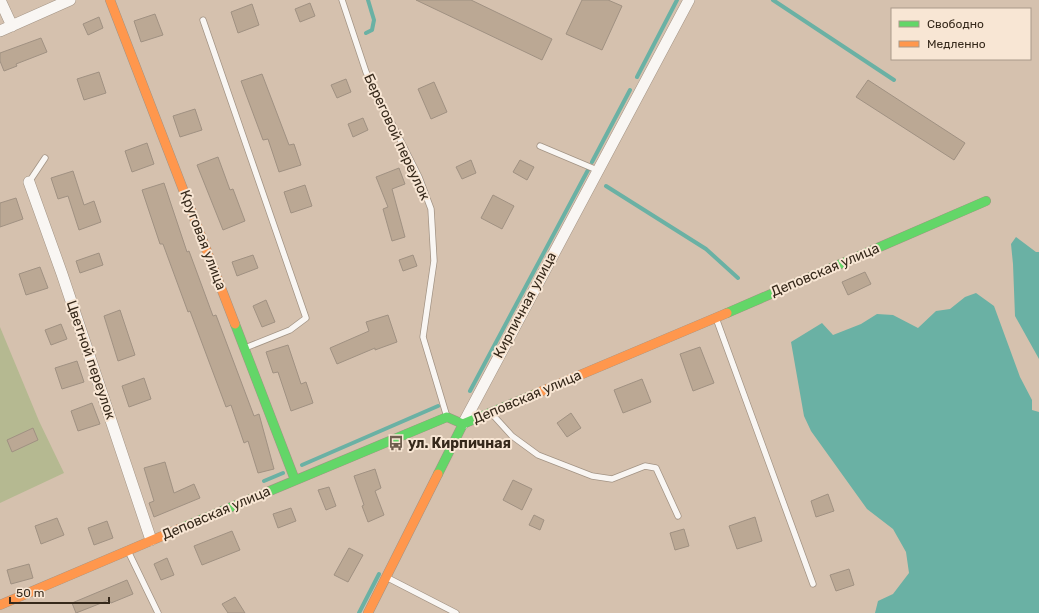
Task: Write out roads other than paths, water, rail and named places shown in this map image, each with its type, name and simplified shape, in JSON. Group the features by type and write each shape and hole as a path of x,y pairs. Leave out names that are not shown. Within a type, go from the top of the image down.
{"street":[{"path":"0,0 12,26"},
{"path":"0,31 70,0"},
{"name":"Круговая улица","path":"110,0 295,480"},
{"name":"Кирпичная улица","path":"368,613 463,424 596,170 689,0"},
{"name":"Цветной переулок","path":"30,182 152,540"},
{"name":"Деповская улица","path":"0,605 447,417 463,424 715,318 986,201"}],"lane":[{"name":"Береговой переулок","path":"342,0 366,72 419,177 431,209 434,261 423,337 447,417"},
{"path":"203,20 306,318 290,330 245,348"},
{"path":"540,146 596,170"},
{"path":"30,182 45,158"},
{"path":"715,318 813,584"},
{"path":"489,412 512,436 538,455 592,476 612,478 645,466 656,468 678,516"},
{"path":"128,551 158,613"},
{"path":"386,577 456,613"}],"water":[{"path":"1016,237 1036,252 1039,252 1039,359 1015,316 1011,244"},
{"path":"976,293 994,306 1020,377 1032,400 1032,410 1039,412 1039,613 875,613 878,601 893,594 909,573 906,552 893,529 867,509 811,431 804,416 791,342 822,323 833,335 861,324 877,314 893,315 918,328 936,311 950,309 965,297"}],"waterway":[{"path":"366,33 372,30 374,20 368,0"},
{"path":"637,77 677,0"},
{"path":"773,0 894,80"},
{"path":"592,162 630,90"},
{"path":"470,391 588,170"},
{"path":"606,186 706,249 738,278"},
{"path":"302,465 438,406"},
{"path":"264,481 283,473"},
{"path":"359,613 379,574"}],"place":[{"name":"ул. Кирпичная","path":"396,443"}]}
